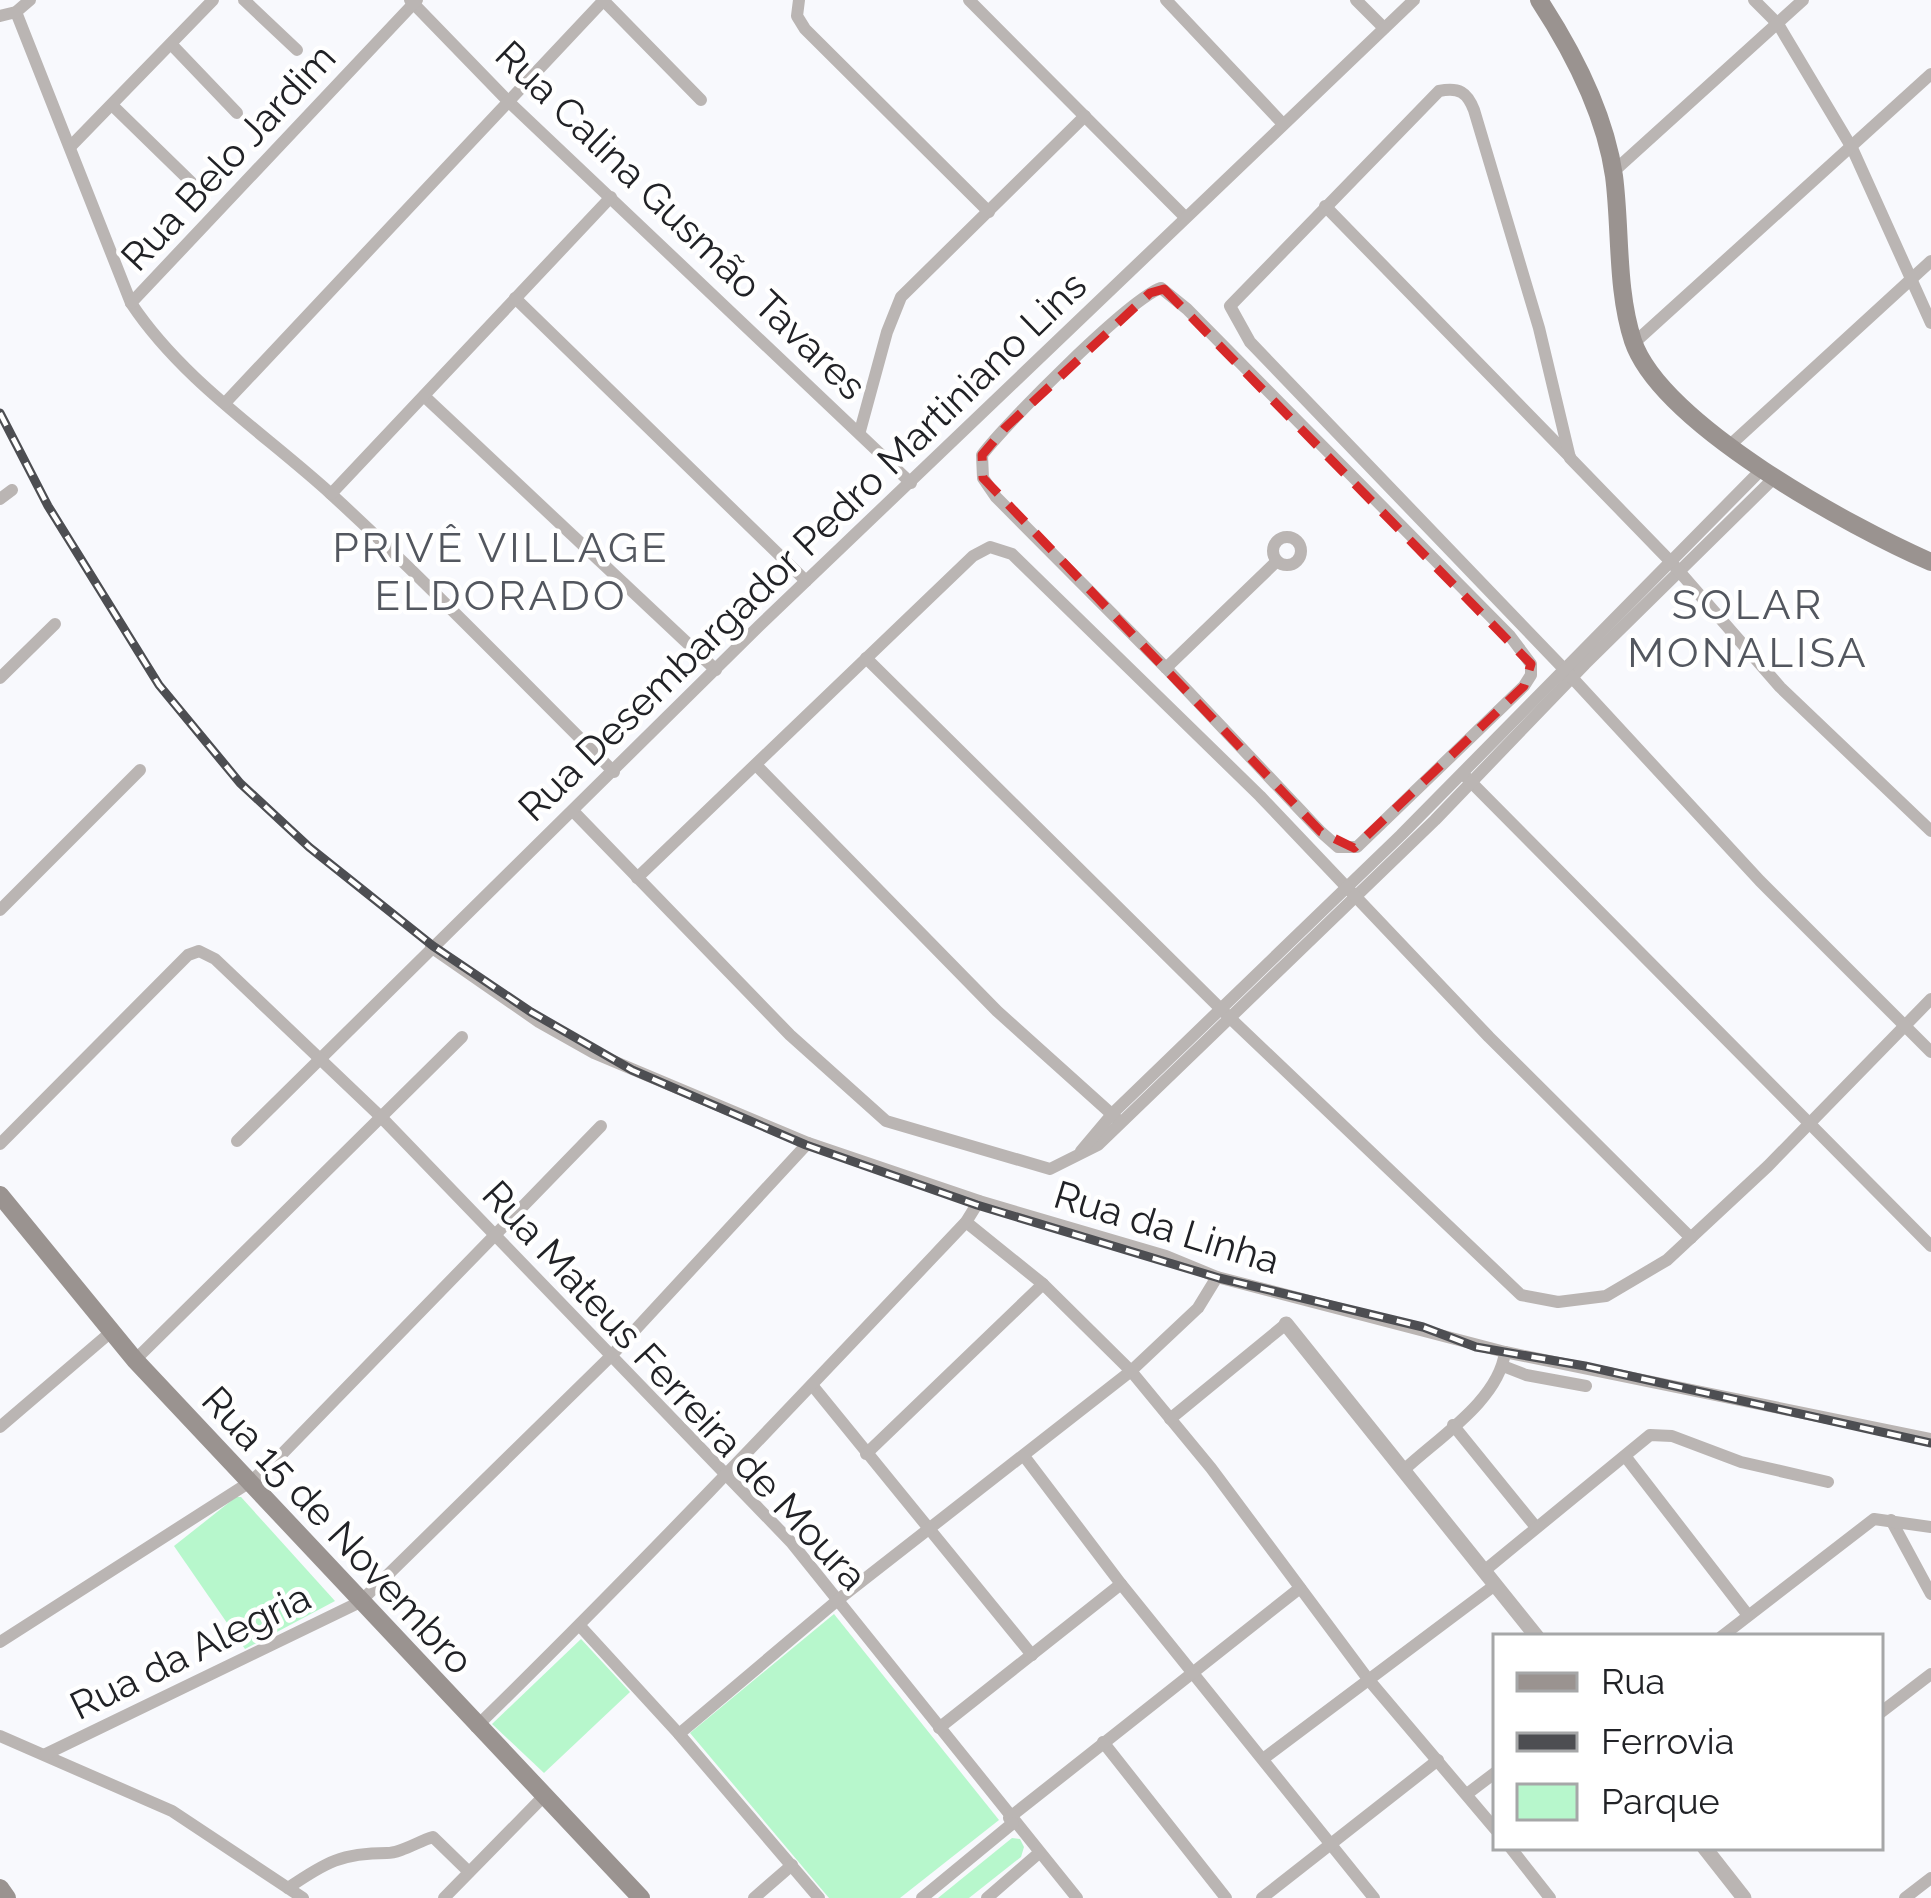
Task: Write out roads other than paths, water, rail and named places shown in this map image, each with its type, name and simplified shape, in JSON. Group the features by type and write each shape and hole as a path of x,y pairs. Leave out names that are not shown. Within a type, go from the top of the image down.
{"main road":[{"path":"1539,0 1593,101 1613,172 1634,343 1658,380 1729,446 1768,473 1836,515 1931,562"},
{"name":"Rua 15 de Novembro","path":"0,1195 135,1360 641,1898"},
{"path":"0,1888 7,1898"}],"street":[{"path":"0,16 16,12 30,0"},
{"path":"71,146 213,0"},
{"path":"244,0 297,50"},
{"path":"225,403 604,0 701,100"},
{"path":"969,0 1185,217"},
{"path":"1166,0 1283,124"},
{"path":"1356,0 1384,28"},
{"name":"Rua Desembargador Pedro Martiniano Lins","path":"237,1141 806,581 1414,0"},
{"path":"1754,0 1778,24 1852,148 1931,323"},
{"path":"1613,172 1804,0"},
{"name":"Rua Calina Gusmão Tavares","path":"414,1 509,102 911,483"},
{"name":"Rua Belo Jardim","path":"131,303 414,1"},
{"path":"798,6 805,29 989,212"},
{"path":"16,12 131,303 176,357 331,494 614,772"},
{"path":"171,44 237,113"},
{"path":"1634,343 1931,74"},
{"path":"1570,458 1539,328 1469,97 1461,91 1439,91 1230,306 1250,342 1760,880 1931,1052"},
{"path":"112,105 190,182"},
{"path":"860,431 898,303 1085,116"},
{"path":"331,494 611,197"},
{"path":"1324,206 1674,567 1780,687 1931,831"},
{"path":"1729,446 1931,261"},
{"path":"1164,289 1510,636 1532,672 1524,686 1376,831 1357,847 1346,848 1321,832 1166,668 996,497 982,478 980,459 1083,352 1150,293 1164,289"},
{"path":"515,298 806,581"},
{"path":"1063,334 1083,352"},
{"path":"424,396 716,670"},
{"path":"573,811 790,1035 886,1121 1050,1169 1077,1156 1116,1119 1768,473"},
{"path":"637,878 974,556 991,547 1012,554 1260,796 1691,1238"},
{"path":"1166,668 1276,561"},
{"path":"0,678 55,624"},
{"path":"866,658 1521,1295 1558,1302 1606,1295 1667,1260 1931,999"},
{"path":"756,765 998,1011 1116,1119"},
{"path":"0,910 140,770"},
{"path":"1466,777 1931,1246"},
{"name":"Rua da Linha","path":"431,947 539,1022 594,1053 808,1143 979,1201 1166,1256 1217,1277 1504,1359 1931,1439"},
{"name":"Rua Mateus Ferreira de Moura","path":"0,1144 194,952 215,958 382,1118 725,1472 839,1599 1077,1898"},
{"path":"135,1360 462,1036"},
{"path":"0,1642 250,1482 601,1126"},
{"name":"Rua da Alegria","path":"46,1754 360,1601 611,1355 808,1143"},
{"path":"476,1727 812,1385 966,1222 979,1201"},
{"path":"966,1222 1043,1284 1131,1371 1368,1678 1493,1826"},
{"path":"679,1734 839,1599 1131,1371 1186,1321 1217,1277"},
{"path":"866,1454 1043,1284"},
{"path":"1170,1418 1286,1324 1536,1634"},
{"path":"0,1426 111,1332"},
{"path":"1405,1469 1484,1393 1504,1359 1526,1375 1586,1386"},
{"path":"812,1385 1032,1655"},
{"path":"1453,1425 1535,1526"},
{"path":"1263,1759 1490,1578 1535,1526 1642,1439 1659,1433 1741,1462 1828,1482"},
{"path":"1024,1456 1374,1898"},
{"path":"1624,1456 1747,1614"},
{"path":"1724,1634 1874,1520 1931,1527"},
{"path":"1891,1520 1931,1594"},
{"path":"939,1728 1121,1584"},
{"path":"922,1898 1103,1742 1300,1588"},
{"path":"580,1626 819,1898"},
{"path":"1883,1711 1931,1674"},
{"path":"0,1736 172,1811 302,1898"},
{"path":"1103,1742 1226,1898"},
{"path":"1262,1898 1438,1760"},
{"path":"1467,1794 1493,1774"},
{"path":"444,1898 544,1796"},
{"path":"288,1888 343,1857 367,1851 390,1853 433,1837 469,1872"},
{"path":"1512,1850 1550,1898"},
{"path":"1708,1850 1744,1898"},
{"path":"987,1898 1039,1852"},
{"path":"754,1898 792,1865"},
{"path":"1905,1898 1931,1878"}],"railway":[{"path":"0,413 48,506 159,685 240,783 309,847 433,946 531,1012 632,1070 806,1145 977,1205 1219,1278 1423,1327 1476,1347 1585,1366 1931,1443"}],"district":[{"name":"PRIVÊ VILLAGE ELDORADO","path":"501,571"},
{"name":"SOLAR MONALISA","path":"1748,628"}]}
